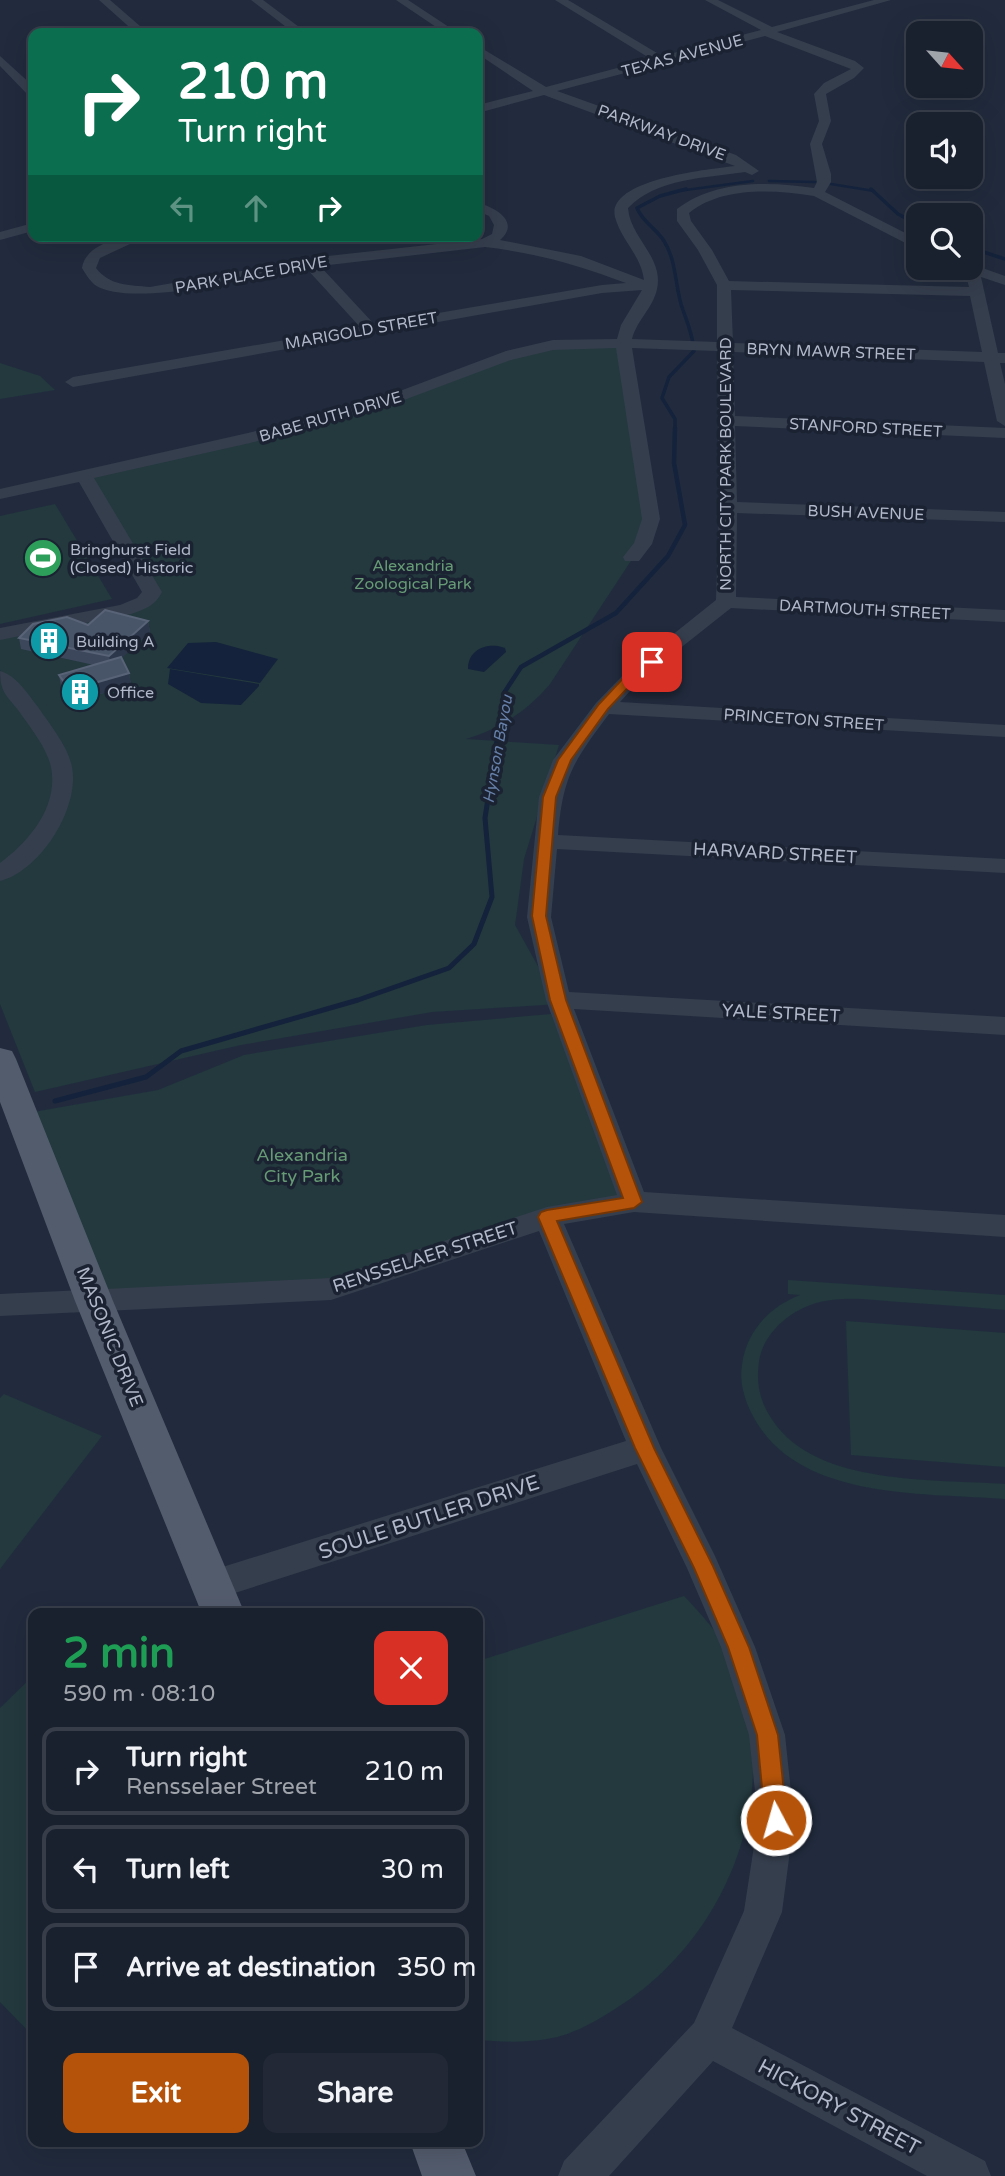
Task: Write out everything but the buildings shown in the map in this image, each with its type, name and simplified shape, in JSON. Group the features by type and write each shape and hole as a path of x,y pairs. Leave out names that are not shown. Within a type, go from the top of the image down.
{"main road":[{"name":"MASONIC DRIVE","path":"1,1065 94,1301 218,1599"},
{"path":"438,2147 449,2176"}],"street":[{"path":"104,0 136,28"},
{"path":"256,0 294,28"},
{"path":"401,0 444,28"},
{"path":"414,0 457,28"},
{"path":"560,0 660,60"},
{"path":"710,0 769,32 858,68 854,74 828,85 820,94 825,121 816,144 824,182 818,192 906,239"},
{"path":"855,0 868,5"},
{"name":"TEXAS AVENUE","path":"483,108 886,0"},
{"name":"PARKWAY DRIVE","path":"483,45 548,90"},
{"name":"PARKWAY DRIVE","path":"483,53 539,89 548,90 731,158 749,168 766,189"},
{"path":"0,59 28,88"},
{"path":"632,556 643,544 651,519 623,343 627,328 647,301 651,277 646,256 620,213 626,199 636,192 664,182 749,168"},
{"name":"NORTH CITY PARK BOULEVARD","path":"634,1202 558,1000 539,916 550,797 564,760 603,707 633,676 726,602 726,421 718,347 724,285 681,212 702,199 740,191 766,189 818,192"},
{"path":"483,207 499,216 502,225 500,232 485,243"},
{"path":"0,236 28,228"},
{"path":"500,232 523,247"},
{"name":"PARK PLACE DRIVE","path":"126,242 95,255 90,262 93,275 99,281 119,289 150,291 383,253 485,243 523,247 576,259 650,288"},
{"path":"310,264 369,328"},
{"path":"983,273 1005,281"},
{"path":"974,280 998,358 1005,421"},
{"path":"724,285 977,292"},
{"name":"MARIGOLD STREET","path":"73,382 602,289 650,288"},
{"name":"BABE RUTH DRIVE","path":"0,494 250,438 382,403 488,362 525,351 553,345 623,343 657,346"},
{"name":"BRYN MAWR STREET","path":"657,346 998,358"},
{"name":"STANFORD STREET","path":"726,421 1005,433"},
{"path":"0,634 124,610 145,602 150,597 152,592 84,476"},
{"name":"BUSH AVENUE","path":"728,507 1005,517"},
{"name":"DARTMOUTH STREET","path":"726,602 1005,616"},
{"path":"0,677 20,695 56,752 63,770 60,806 46,830 22,858 0,874"},
{"name":"PRINCETON STREET","path":"603,707 1005,731"},
{"name":"HARVARD STREET","path":"544,841 1005,866"},
{"name":"YALE STREET","path":"558,1000 1005,1026"},
{"name":"RENSSELAER STREET","path":"94,1301 331,1289 547,1217 634,1202 1005,1226"},
{"path":"547,1217 645,1448 703,1566 738,1647 767,1735 776,1820 763,1912 708,2037 579,2176"},
{"path":"0,1305 94,1301"},
{"name":"SOULE BUTLER DRIVE","path":"218,1599 645,1448"},
{"name":"HICKORY STREET","path":"708,2037 970,2176"}],"green space":[{"name":"Alexandria Zoological Park","path":"628,345 647,488 642,544 550,684 532,703 512,718 491,730 466,739 559,745 524,859 515,925 559,1004 432,1012 241,1045 35,1092 0,1004 0,679 4,677 0,670 0,637 151,597 85,476 381,404 526,351"},
{"path":"0,363 40,376 55,390 0,399"},
{"name":"Bringhurst Field (Closed) Historic","path":"55,504 112,599 0,624 0,516"},
{"name":"Alexandria City Park","path":"551,1014 622,1196 330,1283 95,1300 22,1114 158,1090 244,1055 427,1025"},
{"path":"788,1280 1005,1295 1005,1310 860,1299 830,1300 810,1305 791,1315 775,1329 760,1356 758,1374 761,1398 773,1421 793,1442 818,1458 879,1475 1005,1484 1005,1499 865,1487 831,1478 800,1464 773,1444 750,1410 743,1392 741,1372 748,1342 761,1322 778,1306 800,1295 788,1294"},
{"path":"846,1321 1005,1333 1005,1467 851,1455"},
{"path":"4,1394 102,1436 0,1569 0,1398"},
{"path":"684,1596 713,1629 726,1651 741,1693 751,1742 753,1770 750,1806 742,1841 730,1875 714,1907 694,1937 644,1988 615,2009 577,2030 534,2041 483,2040 483,1659"},
{"path":"28,1681 28,2031 0,2002 0,1708"}],"water":[{"path":"216,642 278,659 260,683 167,668 188,643"},
{"path":"498,646 505,648 506,652 484,672 468,669 470,658 477,650"},
{"path":"170,669 259,686 241,705 201,703 168,684"}],"waterway":[{"name":"Hynson Bayou","path":"679,191 753,181"},
{"name":"Hynson Bayou","path":"769,181 815,182"},
{"name":"Hynson Bayou","path":"831,184 873,191"},
{"name":"Hynson Bayou","path":"679,191 686,189"},
{"name":"Hynson Bayou","path":"675,428 675,419 662,398 669,377 694,351 691,333 668,248 637,208 660,196 679,191"},
{"name":"Hynson Bayou","path":"873,191 906,218"},
{"name":"Hynson Bayou","path":"983,252 1005,259"},
{"name":"Hynson Bayou","path":"498,729 504,693 521,667 616,613 668,556 685,525 674,463 675,428"},
{"name":"Hynson Bayou","path":"55,1101 146,1077 181,1051 358,1000 449,968 474,944 492,897 485,818 499,728"}],"place":[{"name":"Bringhurst Field (Closed) Historic","path":"43,558"},
{"name":"Building A","path":"49,641"},
{"name":"Office","path":"80,692"}],"route":[{"path":"652,662 633,676 603,707 564,760 550,797 539,916 558,1000 634,1202 547,1217 645,1448 703,1566 738,1647 767,1735 776,1820"}]}
